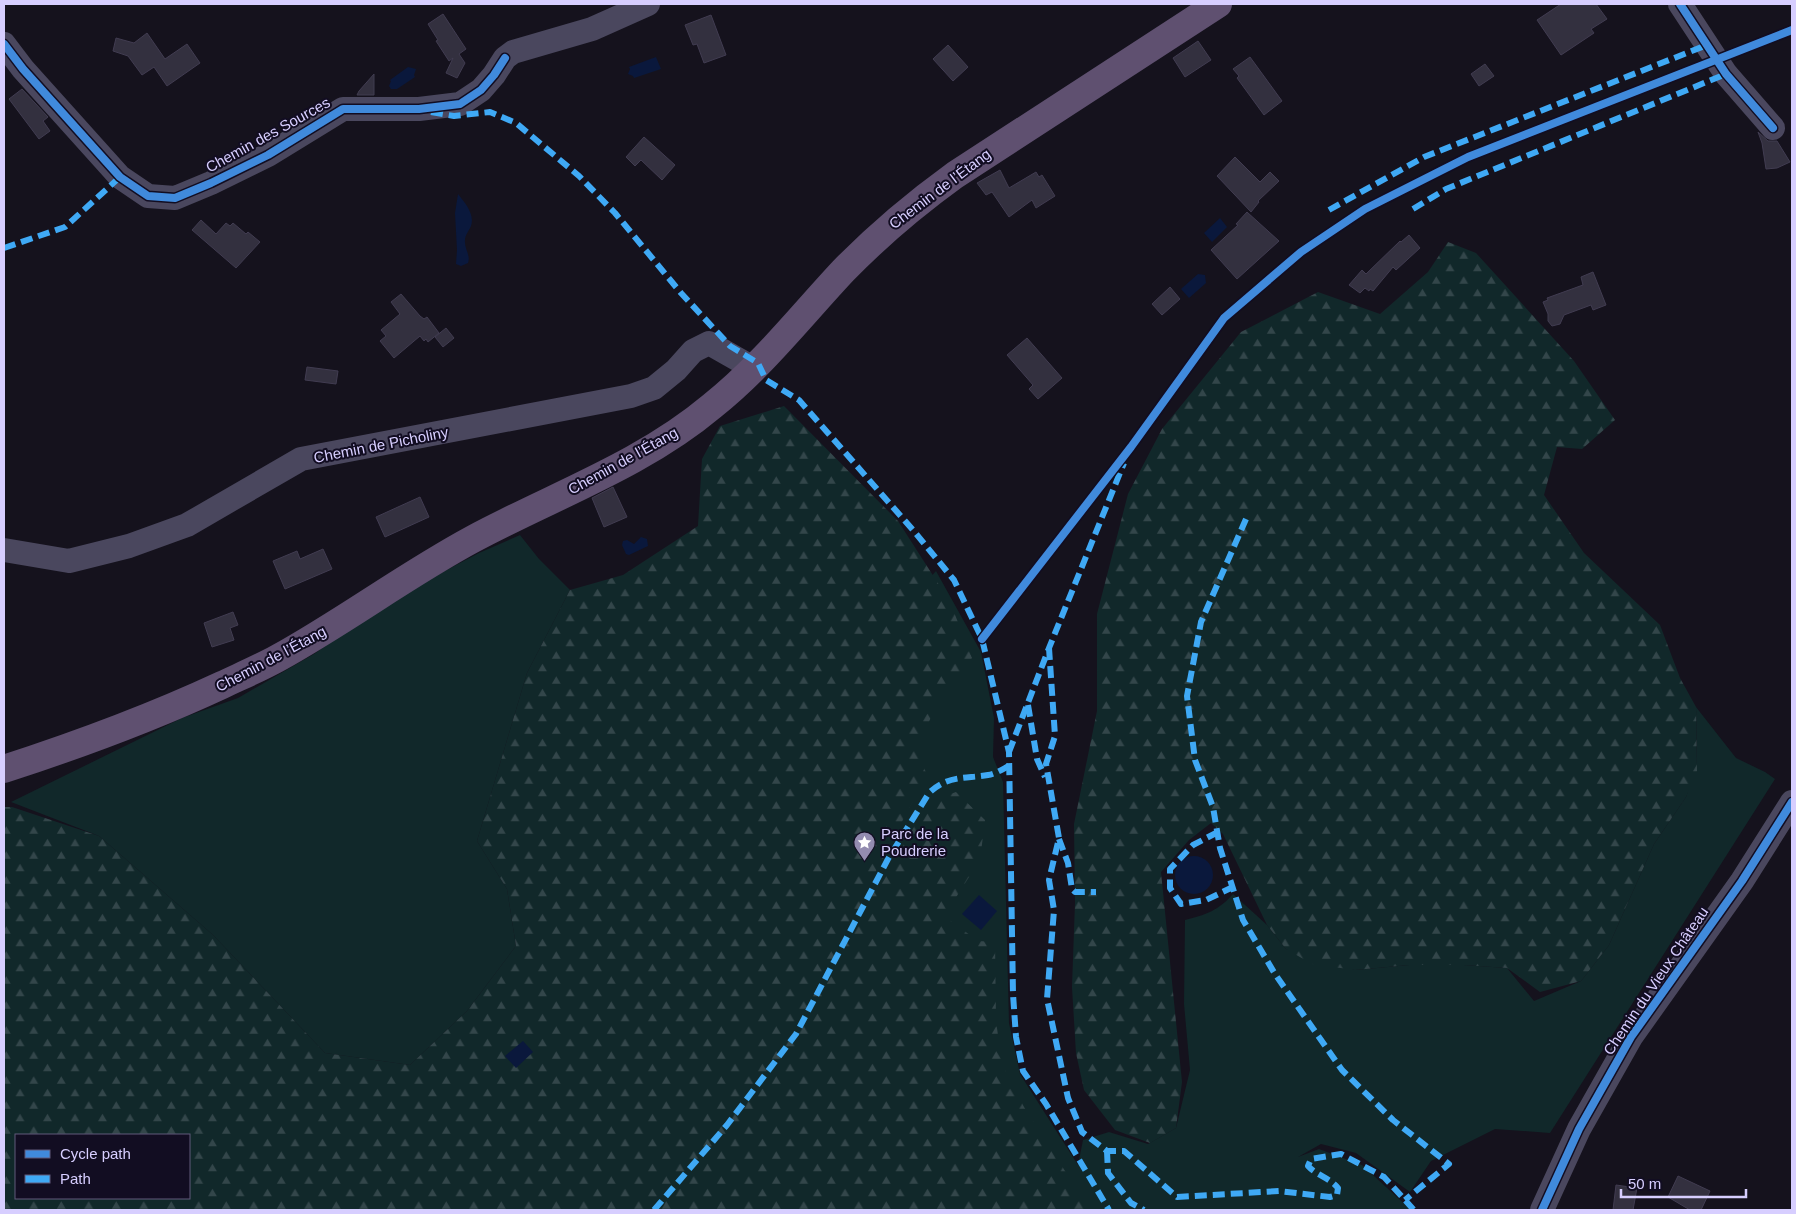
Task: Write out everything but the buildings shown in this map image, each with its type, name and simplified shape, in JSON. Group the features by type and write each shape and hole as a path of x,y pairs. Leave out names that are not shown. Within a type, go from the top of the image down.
{"main road":[{"name":"Chemin de l’Étang","path":"4,769 84,743 180,704 275,660 321,634 450,552 496,527 632,460 673,435 712,407 753,368 879,235 916,204 955,175 1218,4"}],"street":[{"name":"Chemin des Sources","path":"4,44 23,69 120,177 148,196 175,198 268,155 343,109 419,109 460,104 481,90 494,75 504,58 513,52 592,29 648,4"},
{"path":"1680,4 1726,74 1773,128"},
{"name":"Chemin de Picholiny","path":"4,550 69,561 129,546 187,525 301,459 631,396 654,388 676,370 692,351 709,343 753,368"},
{"name":"Chemin du Vieux Château","path":"1542,1210 1579,1129 1632,1037 1742,881 1792,802"}],"green space":[{"path":"1448,242 1476,253 1574,361 1615,420 1582,449 1557,447 1544,495 1584,553 1660,625 1680,678 1696,707 1697,771 1686,797 1654,844 1609,945 1581,981 1540,992 1507,968 1464,965 1409,965 1355,970 1312,964 1286,949 1267,925 1223,834 1211,823 1189,840 1161,872 1182,1082 1176,1128 1150,1143 1115,1130 1084,1090 1076,1053 1072,987 1075,903 1074,824 1097,711 1097,614 1128,494 1162,429 1241,332 1318,292 1380,314 1428,272"},
{"path":"784,406 898,521 950,602 972,658 944,690 915,751 927,774 864,894 886,875 918,820 939,798 956,792 985,820 980,860 944,916 978,941 995,942 996,1021 1002,1064 1024,1107 1090,1210 4,1210 4,807 12,807 99,836 213,935 325,1053 410,1065 467,1011 516,946 507,889 477,841 527,673 570,590 623,575 698,526 702,459 720,426"},
{"path":"520,535 539,559 570,590 527,673 477,841 507,889 516,946 467,1011 410,1065 325,1053 213,935 99,836 11,802 182,718 238,698 314,654 397,596 479,553"},
{"name":"Parc de la Poudrerie","path":"936,571 981,652 994,718 993,757 1003,782 1009,1023 1020,1074 1078,1165 1083,1140 1109,1132 1148,1144 1176,1128 1190,1070 1184,1004 1185,920 1212,911 1233,894 1267,925 1286,949 1355,970 1409,965 1464,965 1507,968 1534,1001 1581,981 1609,945 1654,844 1686,797 1697,763 1696,707 1736,758 1775,779 1550,1133 1495,1129 1431,1161 1410,1192 1356,1153 1321,1144 1298,1157 1319,1149 1362,1165 1411,1210 259,1210 800,722"}],"water":[{"path":"656,57 661,69 634,78 628,74 629,67"},
{"path":"408,67 416,69 415,77 397,89 391,89 389,86 390,80"},
{"path":"458,194 469,209 472,217 471,226 465,240 469,257 468,263 461,266 456,264 455,213"},
{"path":"1220,218 1227,227 1212,242 1204,233"},
{"path":"1198,274 1205,275 1206,283 1189,298 1181,289"},
{"path":"641,537 647,539 648,546 629,555 626,554 622,545 623,541 627,540 634,544"},
{"path":"1194,856 1207,862 1213,875 1207,888 1194,894 1181,888 1175,875 1181,862"},
{"path":"979,895 997,911 981,930 962,914"},
{"path":"523,1041 533,1052 516,1068 505,1056"}],"marked path":[{"path":"1329,210 1424,157 1707,45"},
{"path":"1413,209 1446,189 1726,74"},
{"path":"431,112 454,116 490,112 516,123 579,176 615,213 681,293 730,346 758,363 766,380 799,400 913,530 954,580 982,639 1009,752 1013,994 1016,1037 1023,1071 1046,1104 1109,1210"},
{"path":"4,248 65,227 120,177"},
{"path":"1009,752 1124,463"},
{"path":"1246,519 1201,622 1187,696 1195,760 1213,807 1220,848 1243,920 1275,974 1342,1070 1393,1120 1449,1164 1405,1200"},
{"path":"1049,648 1055,736 1046,764 1059,838 1049,880 1054,910 1047,999 1068,1098 1082,1132 1107,1151 1124,1151 1177,1197 1279,1191 1330,1197 1337,1195 1338,1188 1308,1166 1311,1159 1341,1154 1384,1177 1414,1210"},
{"path":"1028,705 1037,759 1045,777"},
{"path":"654,1210 727,1125 796,1034 888,859 929,793 950,780 991,774 1009,766"},
{"path":"1218,832 1193,845 1170,869 1170,888 1181,904 1206,900 1233,887"},
{"path":"1059,839 1068,863 1072,889 1075,892 1096,892"},
{"path":"1107,1151 1108,1173 1131,1203 1144,1210"}],"cycle path":[{"path":"1680,4 1726,74 1773,128"},
{"path":"982,639 1131,447 1224,318 1301,252 1365,209 1468,157 1792,30"},
{"path":"4,44 23,69 120,177 148,196 175,198 268,155 343,109 419,109 460,104 481,90 505,58"},
{"path":"1542,1210 1579,1129 1631,1037 1742,881 1792,802"}],"place":[{"name":"Parc de la Poudrerie","path":"865,862"}]}
